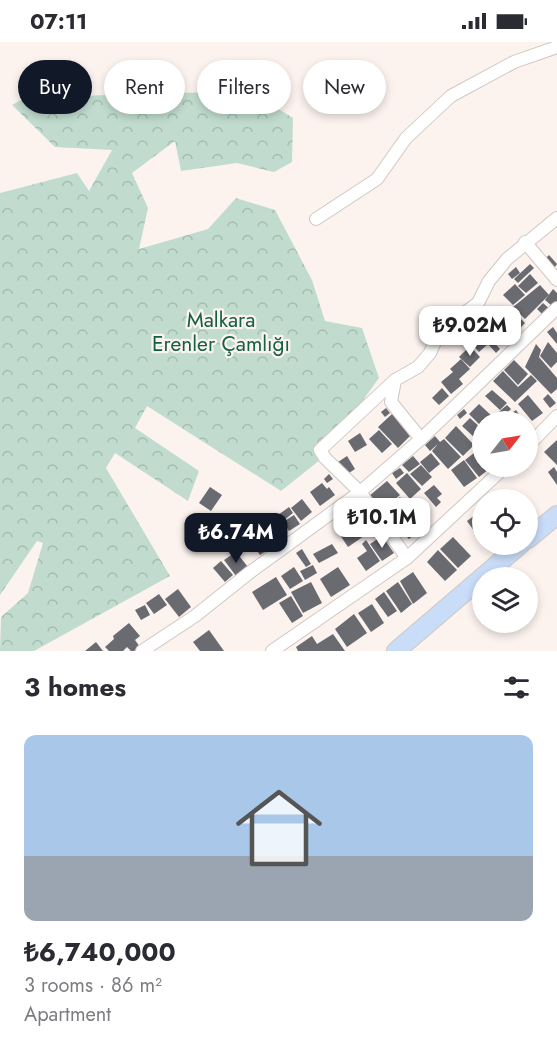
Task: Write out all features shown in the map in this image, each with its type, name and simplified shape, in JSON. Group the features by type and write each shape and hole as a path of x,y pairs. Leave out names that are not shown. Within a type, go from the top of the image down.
{"main road":[{"path":"538,530 557,514"},
{"path":"396,651 508,555"}],"street":[{"path":"316,219 377,179 406,138 451,96 514,62 557,47"},
{"path":"407,558 360,492 325,458 320,450 395,380 418,367 430,353 440,331 478,303 489,281 501,266 525,242 557,218"},
{"path":"525,242 557,280"},
{"path":"142,651 195,616 249,573 360,492 421,439 557,308"},
{"path":"395,380 391,402 421,439"},
{"path":"538,436 557,416"},
{"path":"272,651 407,558 494,477"}],"green space":[{"name":"Malkara Erenler Çamlığı","path":"185,93 197,93 197,114 286,114 293,118 292,162 274,172 237,163 181,171 175,141 132,173 148,208 139,249 208,229 236,198 275,210 312,280 325,321 362,328 379,378 320,460 281,491 147,406 135,428 199,471 188,501 115,453 106,468 170,576 34,651 0,651 1,617 28,593 43,543 37,541 0,595 0,193 77,173 89,191 112,150 55,147 21,114 92,114 92,96 104,95 104,114 185,114"},
{"name":"Malkara Erenler Çamlığı","path":"18,102 18,111 12,105"}],"building":[{"path":"549,255 557,264 552,271 543,261"},
{"path":"530,264 534,268 518,283 514,279"},
{"path":"516,267 520,273 512,279 508,274"},
{"path":"530,274 538,283 526,293 518,286"},
{"path":"515,284 525,295 513,305 503,295"},
{"path":"540,285 549,295 525,319 513,307"},
{"path":"553,289 557,293 557,301 552,306 545,300"},
{"path":"543,303 551,310 545,317 537,309"},
{"path":"504,309 507,313 511,309 525,323 516,332 499,315"},
{"path":"497,318 506,329 492,340 500,349 496,353 488,344 479,352 471,343 484,331 489,336 484,329"},
{"path":"553,327 557,333 557,344 547,332"},
{"path":"513,334 517,339 512,342 508,338"},
{"path":"548,342 557,353 557,362 551,368 540,356"},
{"path":"536,344 541,350 539,357 557,378 557,389 551,394 525,367"},
{"path":"470,346 480,357 470,367 459,357"},
{"path":"461,359 470,369 459,379 463,384 451,394 441,382 453,372 450,369"},
{"path":"514,360 528,374 518,385 504,370"},
{"path":"503,371 518,387 531,375 537,381 515,402 493,381"},
{"path":"442,388 449,396 439,405 432,398"},
{"path":"492,390 507,403 500,410 485,396"},
{"path":"548,394 556,403 550,408 543,399"},
{"path":"528,395 543,413 538,417 538,411 524,411 518,404"},
{"path":"479,404 486,411 472,411"},
{"path":"507,405 511,409 509,411 500,411"},
{"path":"386,408 390,413 385,417 381,412"},
{"path":"464,409 467,413 460,419 457,415"},
{"path":"392,414 411,435 398,448 378,427"},
{"path":"470,418 472,420 472,435 462,426"},
{"path":"456,426 472,443 472,447 463,456 445,438"},
{"path":"379,430 392,444 382,453 369,439"},
{"path":"360,433 367,445 355,452 348,441"},
{"path":"435,436 440,442 444,439 461,457 448,469 432,451 438,444 430,451 425,445"},
{"path":"557,440 557,465 544,452"},
{"path":"431,453 440,464 429,473 420,462"},
{"path":"472,454 472,468 465,460"},
{"path":"347,456 355,469 346,475 338,462"},
{"path":"413,456 420,464 409,472 402,465"},
{"path":"464,460 472,471 472,477 477,478 464,487 451,470"},
{"path":"421,465 432,477 422,486 410,474"},
{"path":"554,467 557,472 557,485 548,472"},
{"path":"400,468 404,473 396,479 392,473"},
{"path":"407,473 421,489 410,499 396,483"},
{"path":"329,474 333,479 327,483 324,479"},
{"path":"387,481 400,495 382,510 369,496"},
{"path":"322,483 327,489 329,487 335,495 320,506 310,492"},
{"path":"434,485 442,494 437,498 441,502 436,507 424,493"},
{"path":"210,487 222,495 211,511 199,503"},
{"path":"400,497 412,511 397,525 383,511"},
{"path":"302,499 312,512 301,521 291,508"},
{"path":"289,507 293,513 283,521 278,515"},
{"path":"413,512 425,525 409,539 397,526"},
{"path":"294,515 300,524 289,531 283,522"},
{"path":"472,517 472,528 467,521"},
{"path":"275,520 285,536 273,544 263,529"},
{"path":"354,521 364,536 348,547 338,532"},
{"path":"258,525 273,546 260,555 245,534"},
{"path":"382,536 394,553 382,561 370,544"},
{"path":"453,537 471,556 458,568 440,549"},
{"path":"366,540 380,561 366,571 357,558 367,551 362,544"},
{"path":"332,544 338,553 319,563 313,554"},
{"path":"302,549 311,564 306,567 296,553"},
{"path":"438,550 457,570 445,581 427,562"},
{"path":"236,552 248,567 236,576 224,560"},
{"path":"221,561 233,575 225,582 213,568"},
{"path":"313,565 317,573 305,580 300,571"},
{"path":"294,567 303,581 290,589 281,576"},
{"path":"338,567 350,585 331,597 320,579"},
{"path":"413,572 427,593 413,604 400,581"},
{"path":"276,577 287,595 263,610 252,592"},
{"path":"311,582 322,603 303,613 291,592"},
{"path":"398,582 412,604 401,613 386,591"},
{"path":"178,589 191,607 179,617 165,599"},
{"path":"384,592 397,611 388,617 375,599"},
{"path":"159,594 167,605 154,614 146,603"},
{"path":"291,596 303,616 292,623 279,603"},
{"path":"372,604 384,623 371,632 358,613"},
{"path":"145,605 150,615 141,620 135,610"},
{"path":"354,614 367,633 347,647 335,629"},
{"path":"129,623 140,636 135,640 140,647 134,651 127,647 123,651 109,651 105,647 114,639 113,636"},
{"path":"209,630 224,651 200,651 193,642"},
{"path":"333,634 345,651 298,651 296,647 312,636 317,644"},
{"path":"96,642 103,651 85,651"}]}
